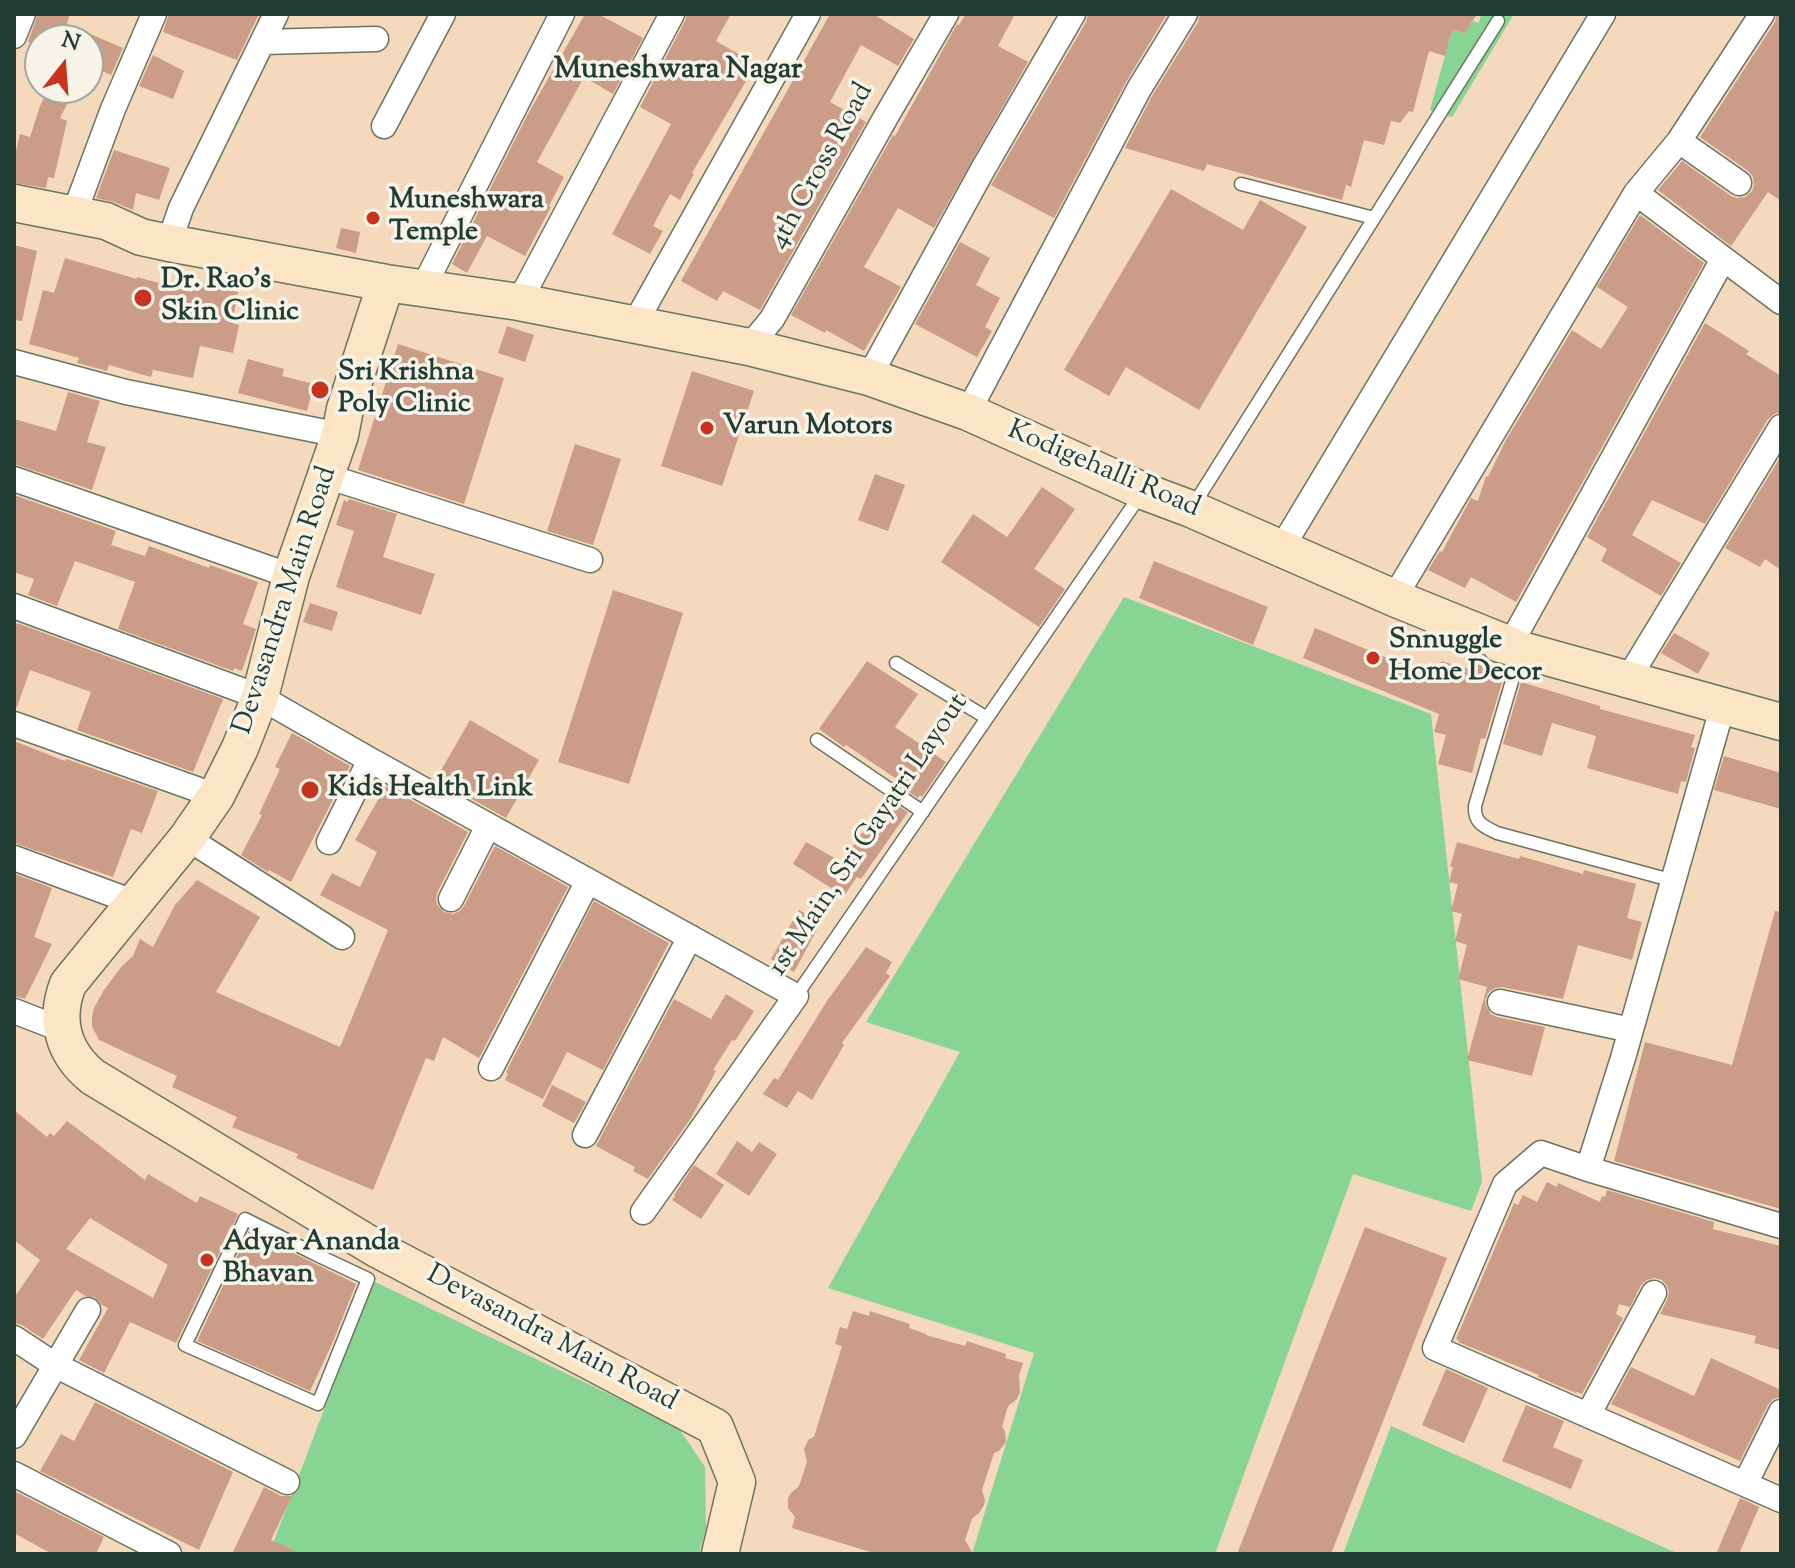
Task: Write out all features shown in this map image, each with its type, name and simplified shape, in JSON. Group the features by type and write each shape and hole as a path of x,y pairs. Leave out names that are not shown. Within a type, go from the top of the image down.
{"main road":[{"path":"14,203 106,221 155,240"},
{"path":"14,219 107,237 155,240 385,287"},
{"name":"Kodigehalli Road","path":"385,287 423,288 519,302 749,347 869,377 968,412 1141,503 1191,509 1265,549 1516,647 1723,705 1777,712"},
{"name":"Devasandra Main Road","path":"385,287 345,409 340,435 291,576 260,697 240,748 216,796 187,838 68,984 62,1006 63,1030 73,1057 93,1077 377,1249 715,1427 737,1482 720,1554"}],"street":[{"path":"14,36 23,14"},
{"path":"74,214 113,109 154,14"},
{"path":"155,240 181,208 276,14"},
{"path":"384,126 443,14"},
{"path":"423,288 562,14"},
{"path":"519,302 672,14"},
{"path":"634,325 808,14"},
{"name":"4th Cross Road","path":"749,347 772,319 946,14"},
{"path":"869,377 983,169 1073,14"},
{"path":"968,412 1139,89 1185,14"},
{"path":"1265,549 1603,14"},
{"path":"1394,598 1636,193 1679,141 1762,14"},
{"path":"263,42 376,39"},
{"path":"1679,141 1739,183"},
{"path":"1636,193 1781,302"},
{"path":"1516,647 1723,259"},
{"path":"14,362 126,392 340,435"},
{"path":"1628,679 1781,427"},
{"path":"326,476 590,560"},
{"path":"14,479 291,576"},
{"path":"14,606 260,697 796,996"},
{"path":"1588,1169 1631,1030 1723,705"},
{"path":"14,724 216,796"},
{"path":"329,842 370,760"},
{"path":"451,899 488,826"},
{"path":"187,838 342,937"},
{"path":"14,858 136,903"},
{"path":"491,1068 588,881"},
{"path":"585,1135 690,937"},
{"name":"1st Main, Sri Gayatri Layout","path":"643,1212 796,996"},
{"path":"1500,1002 1631,1030"},
{"path":"14,1011 63,1030"},
{"path":"1781,1226 1541,1153 1505,1184 1435,1348 1781,1500"},
{"path":"1588,1415 1654,1293"},
{"path":"14,1436 88,1310"},
{"path":"14,1338 55,1365 287,1482"},
{"path":"1745,1484 1781,1412"},
{"path":"14,1474 169,1554"}],"lane":[{"path":"1191,509 1498,21"},
{"path":"1241,184 1374,218"},
{"name":"1st Main, Sri Gayatri Layout","path":"796,996 987,718 1141,503"},
{"path":"1265,549 1516,647 1475,806 1478,824 1497,833 1674,881"},
{"path":"896,663 987,718"},
{"path":"817,740 923,812"},
{"path":"245,1219 315,1254 368,1279 318,1404 185,1345 245,1219"},
{"path":"315,1254 332,1221"}],"green space":[{"path":"1481,14 1514,14 1452,117 1430,110 1452,30 1465,33 1473,21 1479,23"},
{"path":"1124,597 1431,714 1482,1182 1471,1211 1353,1174 1215,1554 972,1554 1034,1353 828,1288 960,1052 866,1022"},
{"path":"373,1281 678,1427 705,1467 706,1528 699,1554 269,1554"},
{"path":"1391,1426 1679,1554 1343,1554"}],"building":[{"path":"38,14 70,14 67,24 34,24"},
{"path":"169,14 259,14 237,60 163,32"},
{"path":"585,14 598,14 643,38 613,94 584,77 537,162 564,177 525,256 487,236 467,273 452,264 528,114"},
{"path":"687,14 731,14 716,41 756,64 692,173 680,200 670,194 653,226 663,231 650,254 612,234 671,124 640,107"},
{"path":"830,14 873,14 914,39 898,66 861,45 830,102 866,122 760,310 723,291 717,301 681,281"},
{"path":"966,14 1015,14 998,46 1028,62 934,228 898,208 864,267 901,287 864,351 791,315 957,24"},
{"path":"1088,14 1167,14 1126,82 1054,218 991,185"},
{"path":"1200,14 1477,14 1465,33 1452,30 1445,56 1429,51 1413,112 1409,111 1400,123 1391,121 1384,145 1364,140 1351,187 1346,185 1342,200 1207,164 1204,171 1125,148"},
{"path":"1777,14 1781,14 1781,201 1768,192 1731,246 1658,190 1682,161 1731,196 1745,197 1752,191 1753,177 1748,171 1700,137 1775,22"},
{"path":"104,40 123,48 111,75 104,72"},
{"path":"153,55 184,71 173,99 139,86"},
{"path":"67,104 60,118 67,121 54,178 48,177 46,188 14,183 14,159 20,134 30,137 40,106"},
{"path":"114,150 170,168 159,200 136,193 133,210 96,198"},
{"path":"1171,189 1243,230 1260,200 1307,227 1199,410 1126,367 1109,396 1064,370"},
{"path":"1640,215 1704,263 1516,602 1471,577 1465,588 1428,570 1442,552 1471,498 1478,501 1486,476 1572,330 1601,349 1628,307 1597,287"},
{"path":"341,228 360,232 356,253 336,248"},
{"path":"960,242 990,258 976,285 1000,298 985,327 992,331 977,357 915,324"},
{"path":"14,245 37,251 22,321 14,320"},
{"path":"65,258 192,292 193,283 238,292 232,323 239,325 233,353 200,346 193,378 153,370 151,377 109,365 107,371 77,363 79,358 29,344 43,290 54,293"},
{"path":"1705,323 1781,376 1781,412 1768,419 1705,524 1652,500 1632,535 1681,563 1661,596 1601,561 1607,549 1587,537"},
{"path":"507,326 534,335 525,362 498,353"},
{"path":"398,344 504,378 464,504 358,470"},
{"path":"248,359 284,369 282,376 314,384 307,411 238,393"},
{"name":"Varun Motors","path":"692,371 754,391 722,486 661,466"},
{"path":"68,392 100,401 87,442 106,447 92,490 14,464 14,419 56,431"},
{"path":"575,444 621,459 593,545 547,531"},
{"path":"1781,456 1781,570 1765,559 1760,567 1725,548"},
{"path":"875,474 905,485 888,531 858,520"},
{"path":"1042,487 1075,509 1034,569 1065,589 1039,627 941,562 973,514 1007,537"},
{"path":"14,495 116,531 111,545 145,556 149,546 258,582 243,624 256,629 242,671 234,668 233,671 118,629 135,582 75,561 57,606 28,595 34,579 14,572"},
{"path":"349,499 397,514 383,557 435,574 421,615 336,587 354,531 336,525 344,500 348,502"},
{"path":"1154,561 1268,607 1253,645 1139,598"},
{"path":"613,590 683,613 629,784 558,762"},
{"path":"310,603 338,612 332,631 303,622"},
{"path":"17,623 223,699 193,772 77,730 91,692 30,670 17,707 14,707 14,629"},
{"path":"1315,628 1436,678 1441,661 1473,670 1474,663 1499,670 1498,674 1504,676 1485,739 1481,738 1472,773 1438,764 1446,735 1434,732 1439,714 1303,658"},
{"path":"1674,633 1710,653 1698,674 1661,653"},
{"path":"867,661 918,694 895,727 946,762 922,797 920,795 918,798 896,783 898,780 819,729"},
{"path":"1521,682 1600,706 1600,709 1695,735 1691,747 1695,748 1686,782 1681,781 1678,794 1587,768 1596,736 1552,723 1542,756 1503,744"},
{"path":"470,720 539,760 506,818 436,779"},
{"path":"292,733 350,766 291,882 241,855 262,815 259,814 280,769 275,767"},
{"path":"14,741 158,791 142,833 131,829 113,877 14,843"},
{"path":"1724,756 1781,773 1781,809 1714,790"},
{"path":"386,786 468,832 437,893 436,901 444,912 453,914 464,906 495,846 568,887 479,1058 443,1037 434,1061 426,1058 373,1190 232,1127 237,1117 172,1087 177,1076 99,1040 92,1026 92,1017 104,990 133,956 140,939 153,947 175,905 197,880 260,917 216,992 340,1047 388,930 320,895 332,873 360,887 377,852 355,840"},
{"path":"886,798 908,812 861,879 857,877 844,896 793,864 806,842 842,862"},
{"path":"1457,842 1636,884 1627,918 1642,922 1632,960 1578,945 1563,999 1502,987 1488,993 1485,1000 1491,1014 1545,1027 1532,1076 1467,1060 1487,987 1458,979 1467,945 1455,941 1462,914 1451,911 1458,884 1449,882 1453,867 1450,867"},
{"path":"15,874 52,888 34,937 52,944 25,999 14,996"},
{"path":"594,901 669,943 603,1070 567,1052 543,1099 505,1080 506,1072"},
{"path":"799,910 821,922 794,972 771,959"},
{"path":"1775,911 1781,912 1781,1209 1614,1161 1645,1042 1732,1065"},
{"path":"866,947 892,962 886,973 890,976 842,1043 844,1045 812,1100 798,1091 787,1108 763,1094 774,1078 778,1080 827,1001"},
{"path":"726,994 754,1011 713,1070 716,1071 691,1118 648,1179 633,1171 635,1167 596,1146 674,999 711,1019"},
{"path":"552,1085 586,1102 574,1123 542,1106"},
{"path":"14,1110 47,1137 50,1133 54,1136 67,1121 145,1180 148,1174 197,1203 200,1196 238,1214 176,1343 130,1322 104,1373 79,1360 108,1308 95,1297 85,1296 76,1290 43,1339 14,1323 14,1298 40,1260 14,1240","holes":["90,1218 168,1265 153,1298 66,1249"]},
{"path":"737,1141 752,1152 759,1142 777,1154 749,1196 716,1174"},
{"path":"694,1165 724,1185 701,1219 672,1200"},
{"path":"1547,1182 1557,1187 1558,1183 1600,1202 1607,1190 1714,1222 1713,1229 1781,1246 1781,1350 1754,1343 1756,1336 1660,1314 1669,1292 1662,1280 1654,1278 1641,1285 1630,1307 1619,1304 1616,1314 1623,1318 1582,1394 1458,1342 1456,1339 1514,1203 1518,1205 1523,1195 1537,1202"},
{"path":"1365,1227 1447,1258 1331,1554 1237,1554"},
{"path":"249,1231 356,1284 310,1391 197,1341"},
{"path":"853,1311 869,1316 870,1311 910,1324 909,1328 926,1335 965,1346 967,1341 1023,1363 1019,1376 1020,1392 1008,1406 1002,1427 1006,1442 994,1453 982,1490 984,1505 972,1519 965,1540 973,1554 877,1554 792,1528 795,1517 788,1508 788,1498 799,1486 807,1462 804,1449 809,1439 814,1437 842,1346 835,1344 840,1327 847,1329"},
{"path":"1711,1358 1781,1390 1781,1397 1773,1399 1768,1405 1740,1461 1611,1404 1631,1367 1694,1396"},
{"path":"1446,1369 1488,1388 1464,1443 1422,1425"},
{"path":"95,1402 233,1472 199,1550 40,1471 61,1434 74,1441"},
{"path":"1526,1405 1564,1421 1553,1447 1583,1460 1571,1489 1502,1461"},
{"path":"264,1487 281,1496 292,1496 271,1540 302,1554 232,1554"},
{"path":"14,1491 104,1537 96,1554 52,1554 14,1533"},
{"path":"1740,1498 1759,1507 1739,1554 1716,1554"}],"place":[{"name":"Muneshwara Temple","path":"373,218"},
{"name":"Dr. Rao's Skin Clinic","path":"143,298"},
{"name":"Sri Krishna Poly Clinic","path":"320,390"},
{"name":"Varun Motors","path":"707,428"},
{"name":"Snnuggle Home Decor","path":"1373,658"},
{"name":"Kids Health Link","path":"310,790"},
{"name":"Adyar Ananda Bhavan","path":"207,1260"}],"district":[{"name":"Muneshwara Nagar","path":"678,72"}]}
